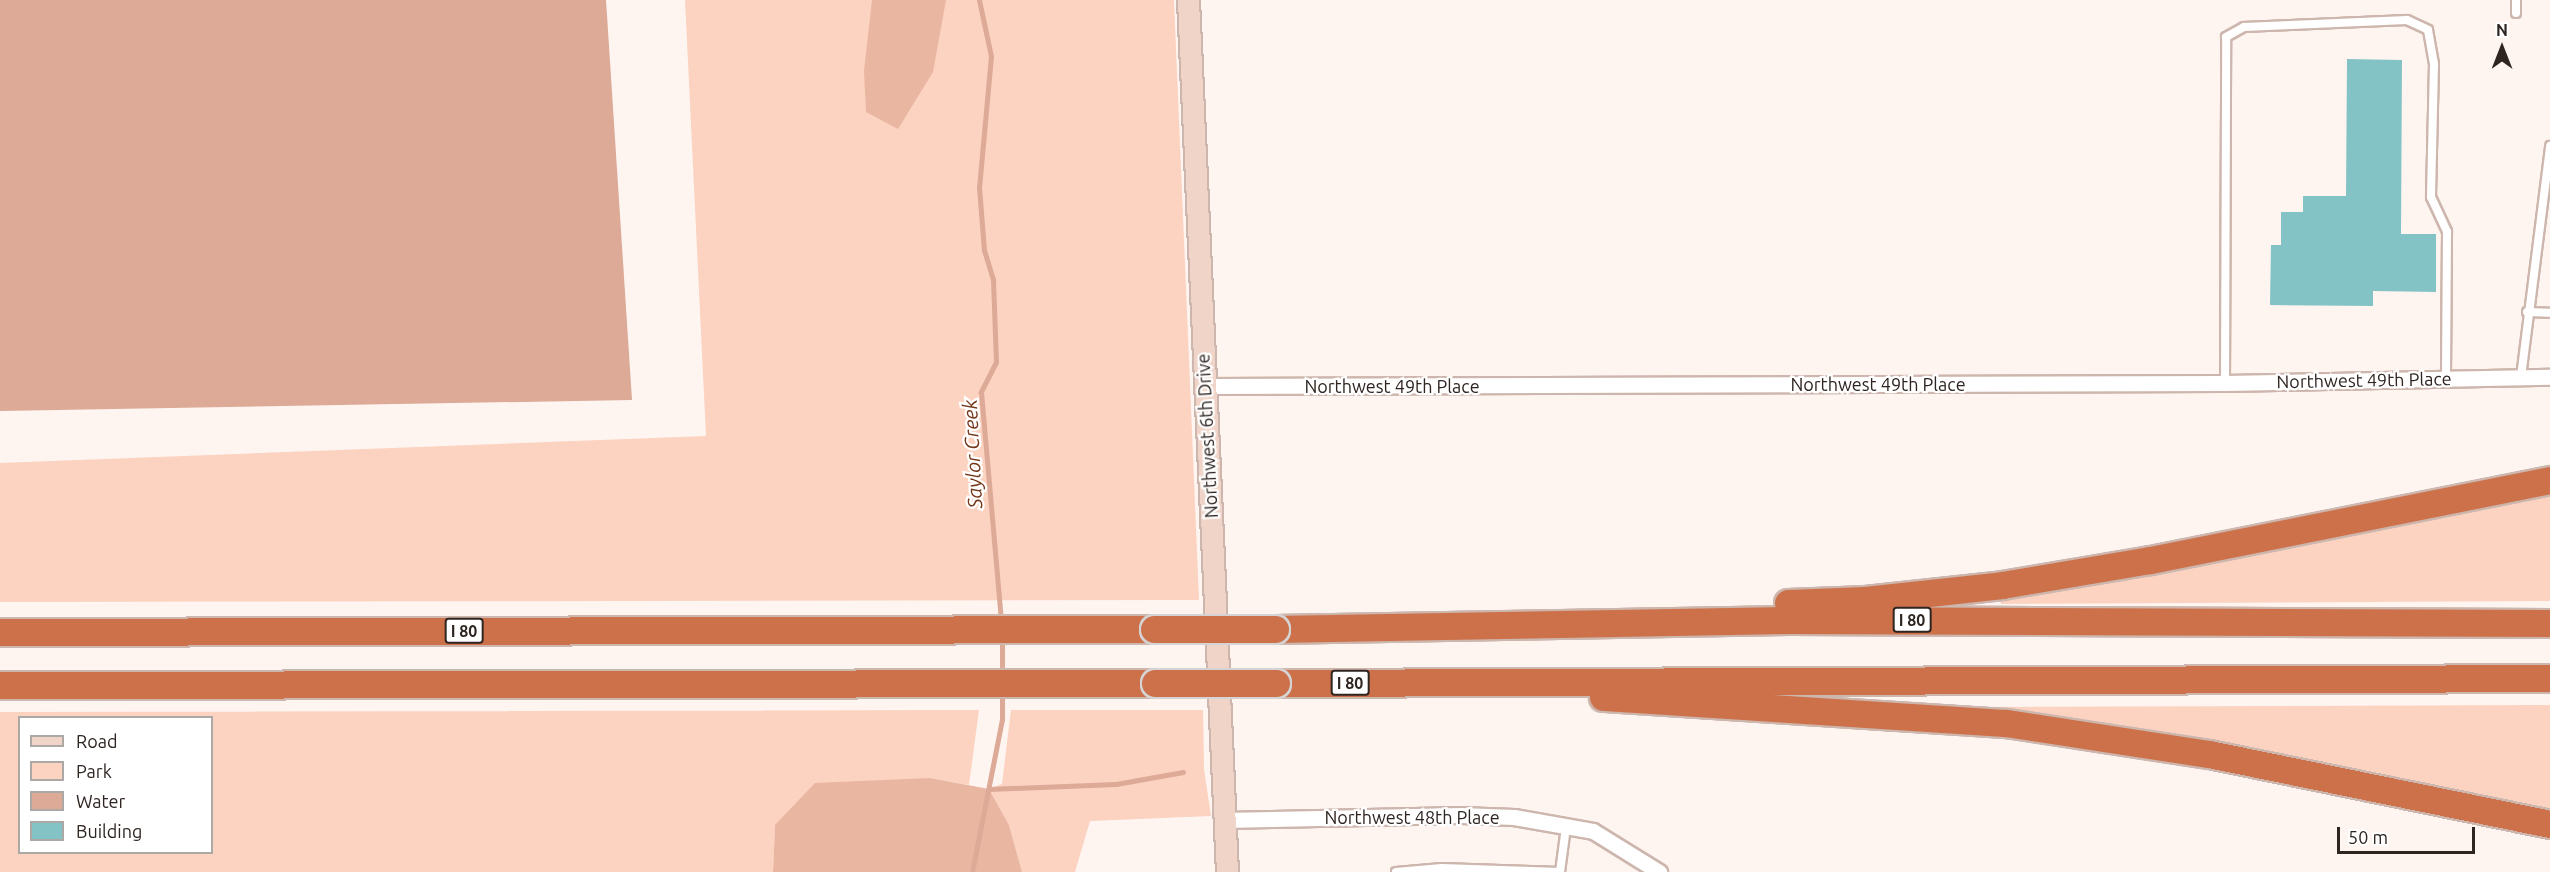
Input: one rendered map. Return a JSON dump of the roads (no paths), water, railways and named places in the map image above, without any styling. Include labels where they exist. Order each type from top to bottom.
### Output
[{"type":"highway","points":[[1441,628],[1688,606],[1865,600],[2002,585],[2150,560],[2550,480]]},
{"type":"highway","name":"I 80","points":[[0,632],[1441,628],[1789,620],[2550,623]]},
{"type":"highway","name":"I 80","points":[[0,685],[1070,684],[2550,678]]},
{"type":"highway","points":[[1425,682],[1668,703],[2006,723],[2209,754],[2550,824]]},
{"type":"main road","name":"Northwest 6th Drive","points":[[1188,0],[1227,872]]},
{"type":"street","name":"Northwest 49th Place","points":[[1206,386],[2225,383],[2550,377]]},
{"type":"street","name":"Northwest 48th Place","points":[[1224,820],[1461,815],[1515,817],[1593,831],[1659,872]]},
{"type":"lane","points":[[2516,0],[2517,14]]},
{"type":"lane","points":[[2225,383],[2226,37],[2244,27],[2408,20],[2428,30],[2434,64],[2431,197],[2447,232],[2446,379]]},
{"type":"lane","points":[[2521,377],[2527,312],[2550,147]]},
{"type":"lane","points":[[2527,312],[2550,313]]},
{"type":"lane","points":[[1396,872],[1442,868],[1560,872],[1566,827]]},
{"type":"water","points":[[0,0],[606,0],[632,400],[0,411]]},
{"type":"waterway","name":"Saylor Creek","points":[[979,0],[991,56],[979,187],[984,250],[993,280],[996,362],[981,392],[1001,620]]},
{"type":"waterway","name":"Saylor Creek","points":[[1002,636],[1002,674]]},
{"type":"waterway","name":"Saylor Creek","points":[[972,872],[1002,719],[1002,690]]},
{"type":"waterway","points":[[989,789],[1116,784],[1183,772]]}]
